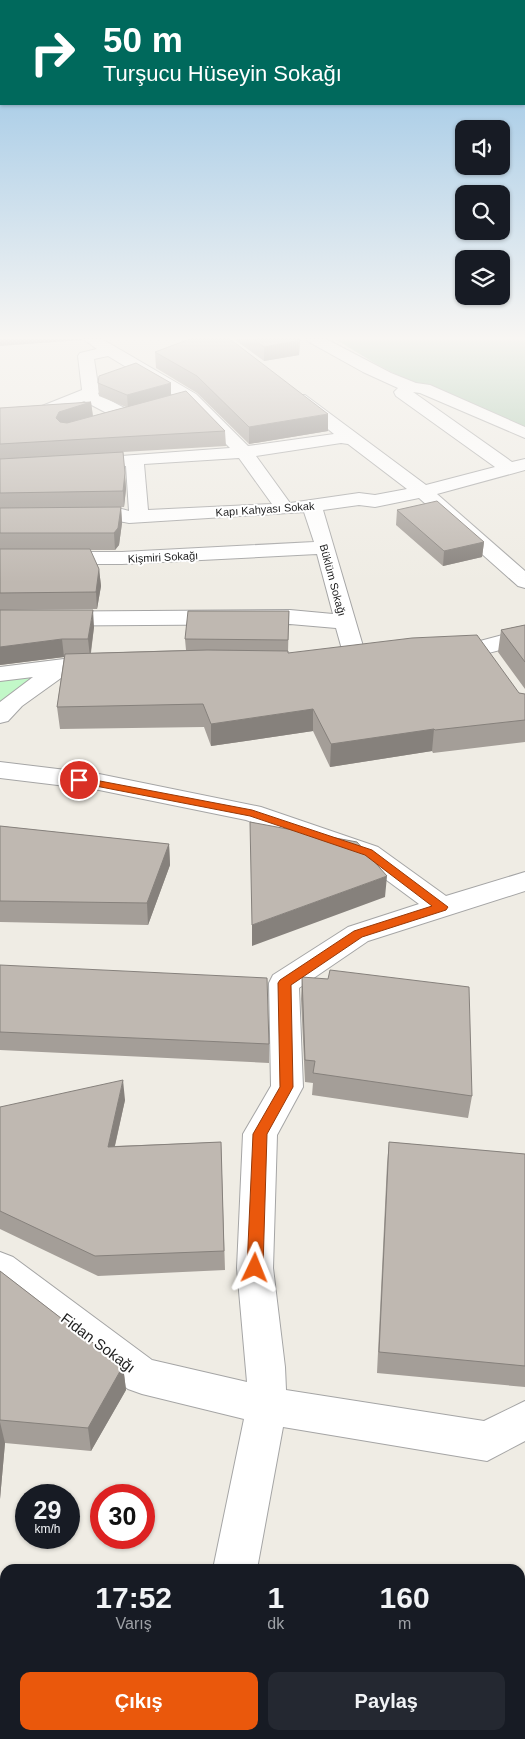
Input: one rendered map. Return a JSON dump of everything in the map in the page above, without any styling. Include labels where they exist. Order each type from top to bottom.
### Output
[{"type":"street","points":[[55,420],[62,422]]},
{"type":"street","points":[[101,423],[111,420]]},
{"type":"street","points":[[212,420],[244,452],[285,509]]},
{"type":"street","points":[[327,420],[422,491],[454,522],[525,582]]},
{"type":"street","points":[[448,420],[517,466]]},
{"type":"street","points":[[496,420],[525,433]]},
{"type":"street","points":[[68,464],[244,452],[341,438],[351,439]]},
{"type":"street","points":[[135,460],[139,516]]},
{"type":"street","name":"Kapı Kahyası Sokak","points":[[65,515],[120,514],[129,517],[312,507],[359,499],[374,501],[451,486],[517,466]]},
{"type":"street","name":"Büklüm Sokağı","points":[[312,507],[354,654]]},
{"type":"street","name":"Kişmiri Sokağı","points":[[0,558],[122,558],[325,548]]},
{"type":"street","points":[[0,619],[290,617],[344,622]]},
{"type":"street","points":[[423,651],[487,656],[525,636]]},
{"type":"street","points":[[0,674],[64,666],[121,664]]},
{"type":"street","points":[[0,716],[14,701],[64,666]]},
{"type":"street","points":[[0,770],[99,782],[252,813],[368,853],[442,907]]},
{"type":"street","points":[[236,1564],[237,1552],[267,1406],[266,1367],[255,1268],[260,1134],[286,1087],[270,982],[358,934],[525,881]]},
{"type":"street","name":"Fidan Sokağı","points":[[0,1268],[142,1376],[267,1406],[487,1440],[525,1420]]},
{"type":"green space","points":[[505,420],[525,420],[525,428]]},
{"type":"green space","points":[[64,666],[0,716],[0,674]]},
{"type":"building","points":[[0,420],[58,420],[67,423],[78,420],[214,420],[225,431],[0,444]]},
{"type":"building","points":[[242,420],[291,420],[249,427]]},
{"type":"building","points":[[123,452],[125,473],[123,491],[0,493],[0,459]]},
{"type":"building","points":[[437,501],[484,542],[444,551],[397,510]]},
{"type":"building","points":[[121,507],[118,528],[114,533],[0,533],[0,508]]},
{"type":"building","points":[[0,549],[90,549],[99,569],[96,592],[0,593]]},
{"type":"building","points":[[0,610],[93,610],[88,639],[62,639],[0,647]]},
{"type":"building","points":[[188,611],[289,611],[288,640],[185,639]]},
{"type":"building","points":[[525,625],[525,662],[501,630]]},
{"type":"building","points":[[477,635],[519,693],[525,694],[525,720],[434,729],[331,744],[313,709],[211,724],[203,704],[57,707],[65,654],[207,650],[288,651],[288,653],[412,638]]},
{"type":"building","points":[[250,822],[357,842],[387,876],[252,925]]},
{"type":"building","points":[[0,826],[169,844],[147,903],[0,901]]},
{"type":"building","points":[[0,965],[267,978],[269,1044],[0,1032]]},
{"type":"building","points":[[330,970],[469,987],[472,1096],[313,1073],[315,1061],[305,1060],[302,977],[328,979]]},
{"type":"building","points":[[123,1080],[108,1147],[221,1142],[224,1251],[95,1256],[0,1211],[0,1107]]},
{"type":"building","points":[[389,1142],[525,1154],[525,1366],[379,1352]]},
{"type":"building","points":[[0,1271],[123,1366],[88,1428],[0,1420]]},
{"type":"route","points":[[79,780],[99,782],[252,813],[368,853],[442,907],[358,934],[284,983],[286,1087],[260,1134],[255,1268]]}]
